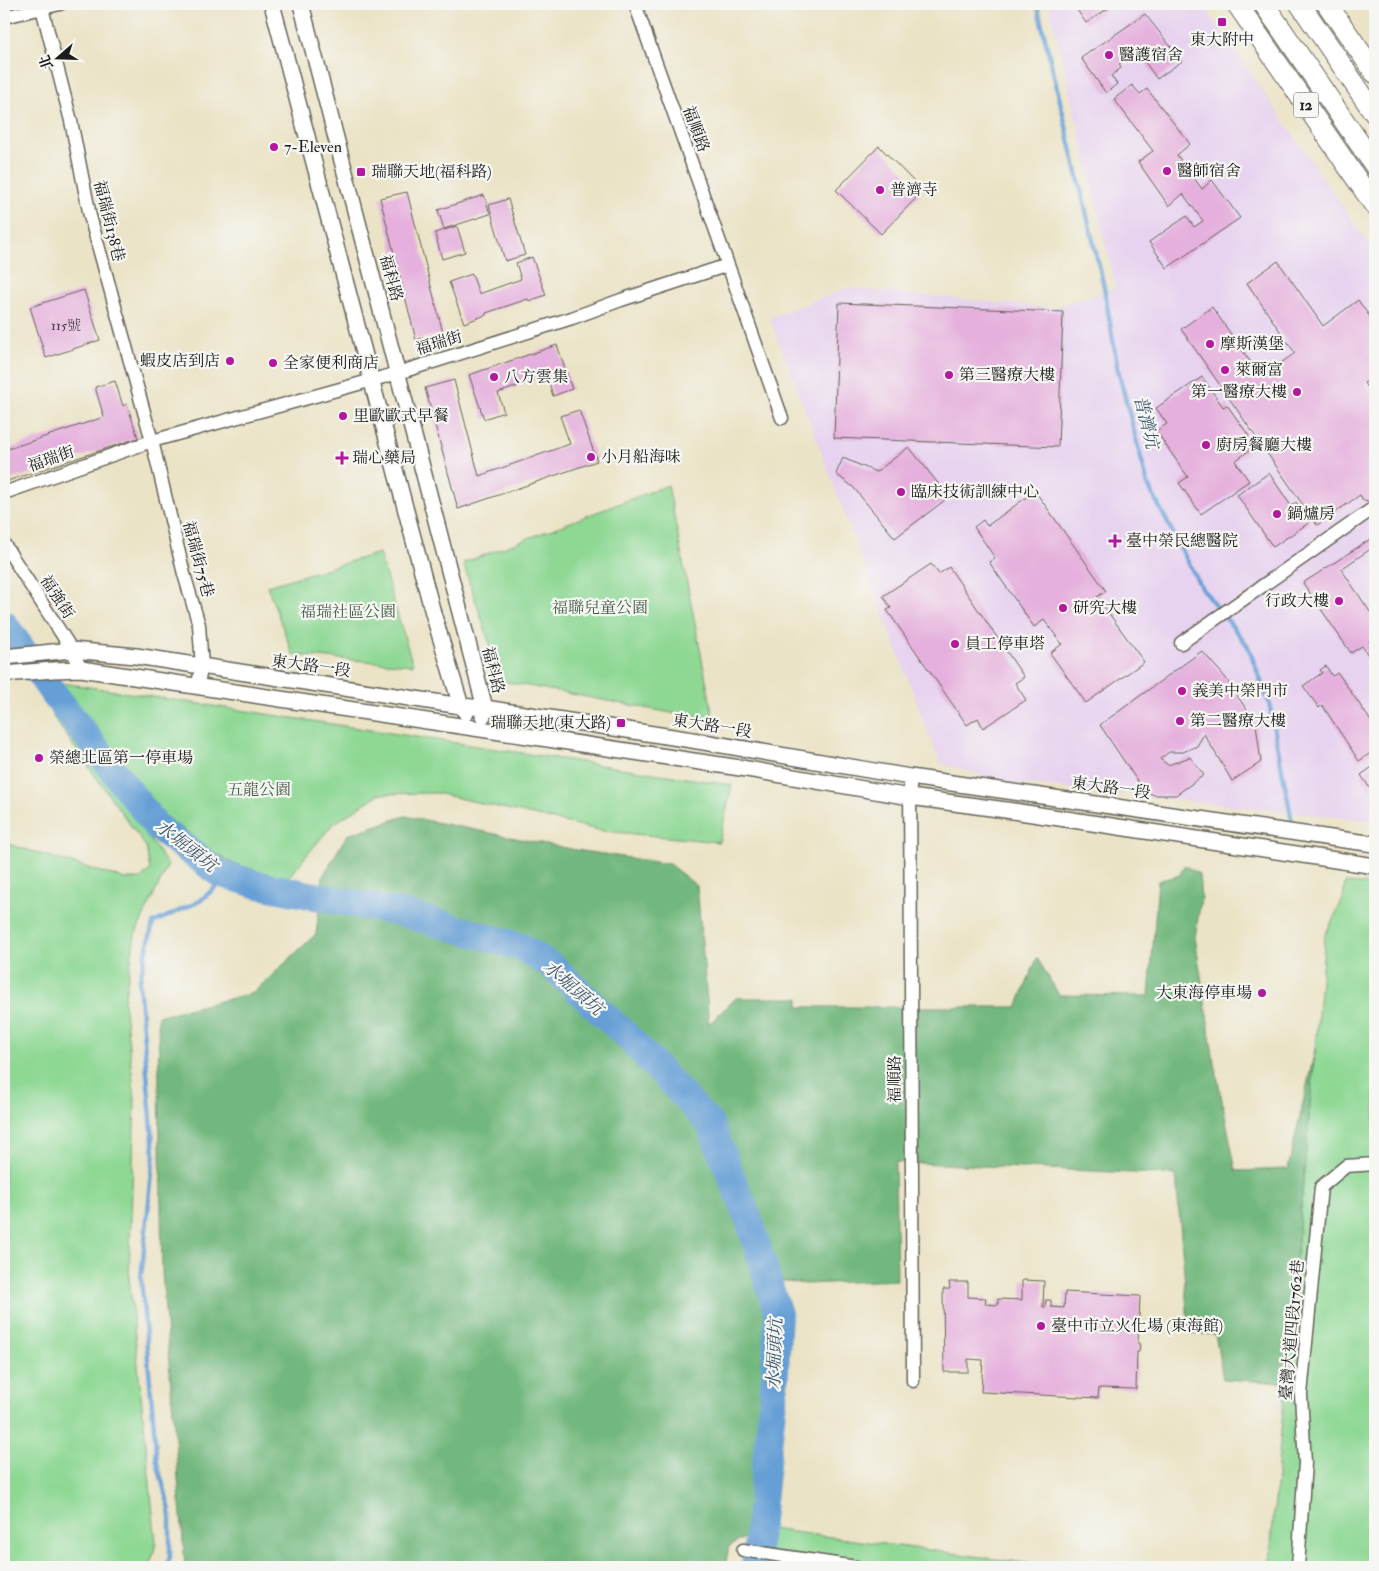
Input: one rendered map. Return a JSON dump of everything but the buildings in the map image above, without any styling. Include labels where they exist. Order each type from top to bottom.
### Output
[{"type":"main road","name":"12","points":[[1237,4],[1375,206]]},
{"type":"main road","name":"12","points":[[1264,4],[1375,166]]},
{"type":"main road","points":[[1300,4],[1375,114]]},
{"type":"main road","points":[[1327,4],[1375,73]]},
{"type":"street","points":[[4,18],[60,4]]},
{"type":"street","points":[[272,4],[433,613],[460,706],[480,729]]},
{"type":"street","name":"福科路","points":[[301,4],[485,708],[480,729]]},
{"type":"street","name":"福順路","points":[[635,4],[728,265]]},
{"type":"street","name":"福瑞街138巷","points":[[42,8],[71,121],[90,216],[152,441]]},
{"type":"street","points":[[728,265],[782,418]]},
{"type":"street","name":"福瑞街","points":[[4,492],[152,441],[398,373],[572,318],[728,265]]},
{"type":"street","name":"福瑞街75巷","points":[[152,441],[184,574],[199,625],[202,667],[197,686]]},
{"type":"street","points":[[1181,643],[1375,507]]},
{"type":"street","name":"福強街","points":[[4,544],[72,650],[81,669]]},
{"type":"street","name":"東大路一段","points":[[6,656],[72,650],[136,656],[692,740],[910,777],[1375,844]]},
{"type":"street","points":[[4,674],[81,669],[747,769],[910,797],[1375,866]]},
{"type":"street","name":"福順路","points":[[910,777],[913,1380]]},
{"type":"street","points":[[1013,811],[1016,792]]},
{"type":"street","name":"臺灣大道四段1762巷","points":[[1298,1567],[1305,1463],[1301,1395],[1321,1187],[1346,1166],[1375,1164]]},
{"type":"street","points":[[742,1550],[856,1567]]},
{"type":"shaded area","name":"臺中榮民總醫院","points":[[1049,4],[1203,4],[1375,253],[1375,821],[1005,782],[940,763],[770,318],[847,288],[1052,308],[1116,288]]},
{"type":"green space","name":"福聯兒童公園","points":[[668,485],[714,721],[502,681],[463,563]]},
{"type":"green space","name":"福瑞社區公園","points":[[379,553],[413,665],[293,655],[267,586]]},
{"type":"green space","name":"五龍公園","points":[[56,682],[732,785],[719,842],[603,831],[436,793],[379,794],[332,825],[287,879],[251,874],[215,853],[180,827],[165,823]]},
{"type":"green space","points":[[55,706],[168,865],[135,935],[124,1002],[135,1099],[129,1277],[156,1543],[150,1567],[4,1567],[4,843],[125,879],[140,879],[150,870],[146,847],[53,717]]},
{"type":"green space","points":[[405,816],[576,850],[669,864],[697,886],[709,1024],[736,998],[799,998],[799,1007],[1017,1007],[1037,958],[1059,995],[1149,996],[1158,881],[1180,875],[1184,865],[1199,874],[1201,899],[1195,937],[1213,1055],[1236,1171],[1288,1169],[1315,1050],[1285,1383],[1223,1379],[1215,1334],[1189,1334],[1176,1175],[895,1162],[897,1280],[806,1284],[777,1281],[783,1325],[783,1426],[763,1528],[729,1546],[725,1567],[185,1567],[162,1272],[158,1016],[253,993],[316,934],[323,876],[347,835]]},
{"type":"green space","points":[[1345,883],[1375,885],[1375,1567],[1269,1567],[1325,935],[1343,899]]},
{"type":"green space","points":[[763,1528],[1056,1567],[756,1567]]},
{"type":"waterway","name":"普濟坑","points":[[1037,4],[1104,287],[1118,370],[1148,485],[1201,587],[1248,646],[1269,703],[1292,821]]},
{"type":"waterway","name":"水堀頭坑","points":[[4,624],[53,693],[157,827],[219,873],[259,885],[402,913],[521,947],[553,967],[630,1039],[710,1124],[749,1220],[778,1314],[774,1389],[755,1567]]},
{"type":"waterway","points":[[166,1567],[170,1557],[170,1510],[157,1463],[141,1278],[154,1153],[139,983],[153,923],[200,901],[228,876]]},
{"type":"place","name":"東大附中","points":[[1222,22]]},
{"type":"place","name":"醫護宿舍","points":[[1109,55]]},
{"type":"place","name":"7-Eleven","points":[[274,147]]},
{"type":"place","name":"醫師宿舍","points":[[1167,171]]},
{"type":"place","name":"瑞聯天地(福科路)","points":[[361,172]]},
{"type":"place","name":"普濟寺","points":[[880,190]]},
{"type":"place","name":"摩斯漢堡","points":[[1210,344]]},
{"type":"place","name":"蝦皮店到店","points":[[230,361]]},
{"type":"place","name":"全家便利商店","points":[[273,363]]},
{"type":"place","name":"萊爾富","points":[[1225,370]]},
{"type":"place","name":"第三醫療大樓","points":[[949,375]]},
{"type":"place","name":"八方雲集","points":[[494,377]]},
{"type":"place","name":"第一醫療大樓","points":[[1297,392]]},
{"type":"place","name":"里歐歐式早餐","points":[[343,416]]},
{"type":"place","name":"廚房餐廳大樓","points":[[1206,445]]},
{"type":"place","name":"小月船海味","points":[[591,457]]},
{"type":"place","name":"瑞心藥局","points":[[342,458]]},
{"type":"place","name":"臨床技術訓練中心","points":[[901,492]]},
{"type":"place","name":"鍋爐房","points":[[1277,514]]},
{"type":"place","name":"臺中榮民總醫院","points":[[1115,541]]},
{"type":"place","name":"行政大樓","points":[[1339,601]]},
{"type":"place","name":"研究大樓","points":[[1063,608]]},
{"type":"place","name":"員工停車塔","points":[[955,644]]},
{"type":"place","name":"義美中榮門市","points":[[1182,691]]},
{"type":"place","name":"第二醫療大樓","points":[[1180,721]]},
{"type":"place","name":"瑞聯天地(東大路)","points":[[621,723]]},
{"type":"place","name":"榮總北區第一停車場","points":[[39,758]]},
{"type":"place","name":"大東海停車場","points":[[1262,993]]},
{"type":"place","name":"臺中市立火化場 (東海館)","points":[[1041,1326]]}]
